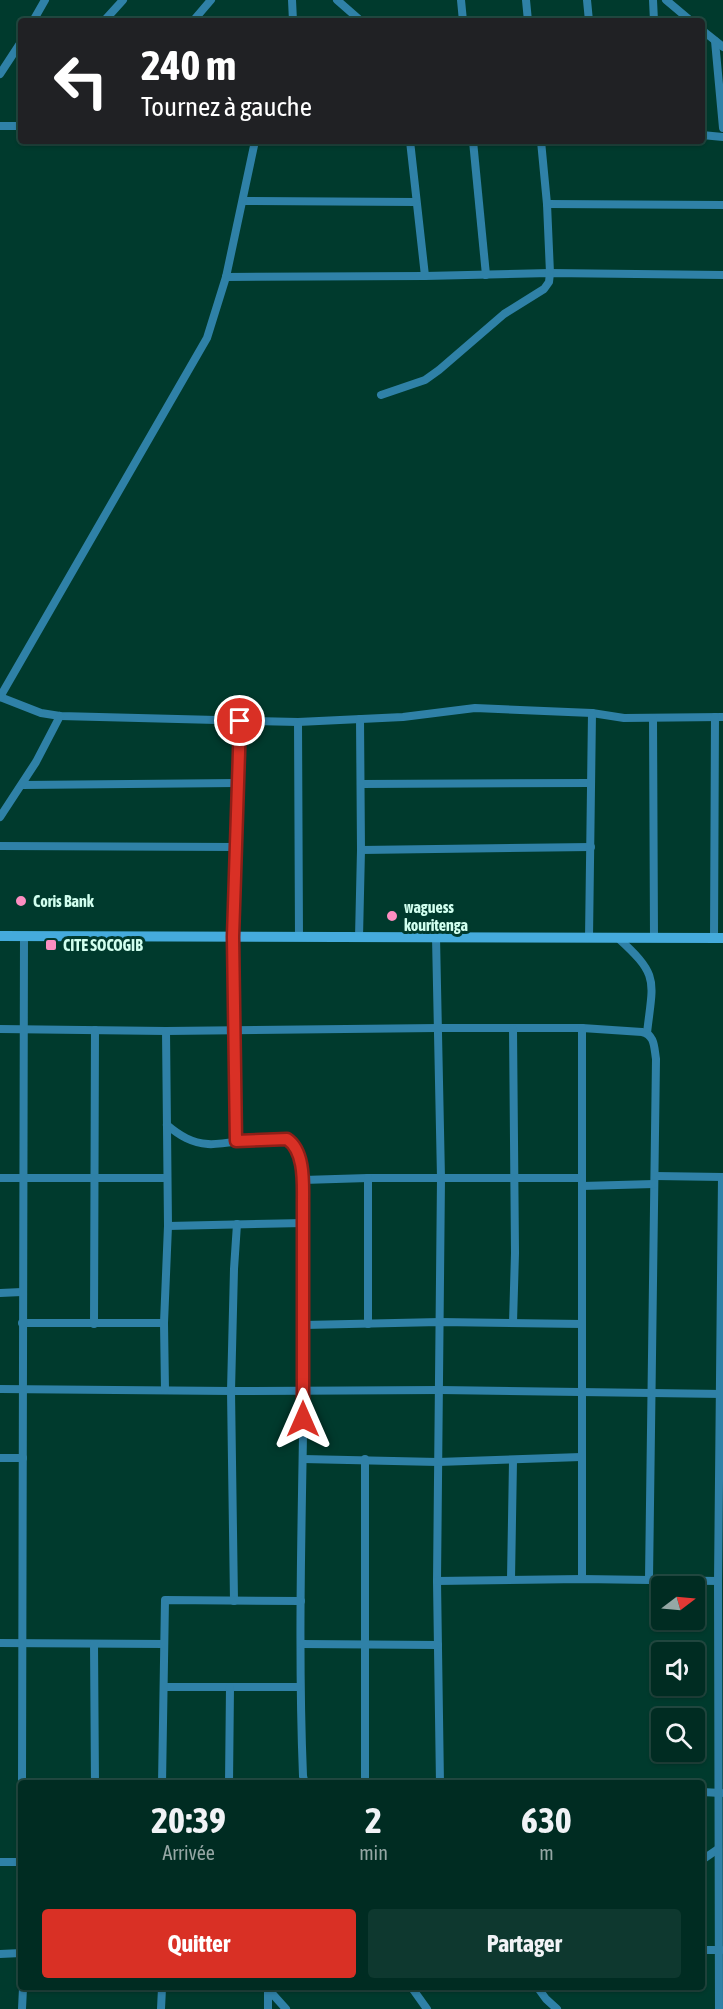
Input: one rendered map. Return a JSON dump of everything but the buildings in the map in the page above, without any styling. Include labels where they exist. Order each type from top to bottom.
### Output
[{"type":"street","points":[[35,18],[45,0]]},
{"type":"street","points":[[107,18],[123,0]]},
{"type":"street","points":[[196,18],[211,0]]},
{"type":"street","points":[[292,0],[293,18]]},
{"type":"street","points":[[336,0],[357,18]]},
{"type":"street","points":[[461,0],[463,18]]},
{"type":"street","points":[[526,0],[528,18]]},
{"type":"street","points":[[587,0],[589,18]]},
{"type":"street","points":[[653,0],[654,18]]},
{"type":"street","points":[[666,0],[687,18]]},
{"type":"street","points":[[705,32],[723,47]]},
{"type":"street","points":[[715,40],[723,128]]},
{"type":"street","points":[[0,74],[18,50]]},
{"type":"street","points":[[0,126],[18,126]]},
{"type":"street","points":[[705,135],[723,137]]},
{"type":"street","points":[[0,936],[718,938],[719,717],[624,718],[592,713],[475,708],[403,717],[298,722],[60,716],[41,713],[0,697],[207,338],[226,277],[254,144]]},
{"type":"street","points":[[410,144],[424,276]]},
{"type":"street","points":[[473,144],[486,275]]},
{"type":"street","points":[[381,395],[425,380],[504,314],[544,289],[549,282],[547,204],[541,144]]},
{"type":"street","points":[[243,201],[416,202]]},
{"type":"street","points":[[547,204],[723,205]]},
{"type":"street","points":[[226,277],[550,273],[723,275]]},
{"type":"street","points":[[589,938],[592,713]]},
{"type":"street","points":[[0,817],[22,785],[60,716]]},
{"type":"street","points":[[359,937],[362,850],[360,718]]},
{"type":"street","points":[[653,718],[654,938]]},
{"type":"street","points":[[236,1141],[233,937],[240,721]]},
{"type":"street","points":[[298,722],[299,937]]},
{"type":"street","points":[[22,785],[237,783]]},
{"type":"street","points":[[361,784],[591,783]]},
{"type":"street","points":[[0,846],[236,847]]},
{"type":"street","points":[[362,850],[591,847]]},
{"type":"street","points":[[22,1780],[24,936]]},
{"type":"street","points":[[436,937],[441,1178],[437,1581],[440,1780]]},
{"type":"street","points":[[618,938],[639,956],[651,975],[653,984],[647,1033]]},
{"type":"street","points":[[0,1029],[234,1031],[582,1028],[647,1033],[653,1040],[656,1059],[649,1579]]},
{"type":"street","points":[[582,1028],[582,1579]]},
{"type":"street","points":[[513,1029],[513,1323]]},
{"type":"street","points":[[94,1324],[95,1030]]},
{"type":"street","points":[[165,1390],[168,1226],[166,1031]]},
{"type":"street","points":[[167,1125],[185,1138],[196,1142],[216,1144],[287,1139],[296,1149],[303,1180],[303,1459],[299,1687],[304,1780]]},
{"type":"street","points":[[303,1180],[441,1178],[582,1182],[722,1177],[721,1497],[718,1581],[721,1644],[718,1849],[721,1950],[719,2009]]},
{"type":"street","points":[[0,1178],[167,1178]]},
{"type":"street","points":[[368,1178],[368,1324]]},
{"type":"street","points":[[168,1226],[304,1223]]},
{"type":"street","points":[[234,1601],[231,1391],[237,1224]]},
{"type":"street","points":[[0,1293],[22,1292]]},
{"type":"street","points":[[22,1323],[165,1323]]},
{"type":"street","points":[[304,1324],[582,1324]]},
{"type":"street","points":[[0,1389],[440,1390],[721,1394]]},
{"type":"street","points":[[303,1459],[438,1462],[581,1457]]},
{"type":"street","points":[[0,1458],[22,1458]]},
{"type":"street","points":[[365,1460],[365,1780]]},
{"type":"street","points":[[511,1579],[513,1461]]},
{"type":"street","points":[[437,1581],[511,1579],[718,1581]]},
{"type":"street","points":[[162,1780],[165,1600],[301,1601]]},
{"type":"street","points":[[0,1643],[164,1644]]},
{"type":"street","points":[[94,1644],[95,1780]]},
{"type":"street","points":[[301,1644],[438,1645]]},
{"type":"street","points":[[164,1687],[299,1687]]},
{"type":"street","points":[[229,1780],[230,1687]]},
{"type":"street","points":[[705,1792],[720,1793]]},
{"type":"street","points":[[705,1858],[718,1849]]},
{"type":"street","points":[[0,1862],[18,1862]]},
{"type":"street","points":[[705,1950],[721,1950]]},
{"type":"street","points":[[0,1954],[18,1953]]},
{"type":"street","points":[[22,2009],[23,1990]]},
{"type":"street","points":[[161,2009],[162,1990]]},
{"type":"street","points":[[268,1990],[268,2009]]},
{"type":"street","points":[[270,1990],[286,2009]]},
{"type":"street","points":[[413,1990],[427,2009]]},
{"type":"street","points":[[539,1990],[557,2009]]},
{"type":"place","name":"Coris Bank","points":[[21,901]]},
{"type":"place","name":"waguess kouritenga","points":[[392,916]]},
{"type":"place","name":"CITE SOCOGIB","points":[[51,945]]},
{"type":"route","points":[[240,721],[233,937],[236,1141],[287,1139],[296,1149],[301,1167],[303,1180],[303,1419]]}]
